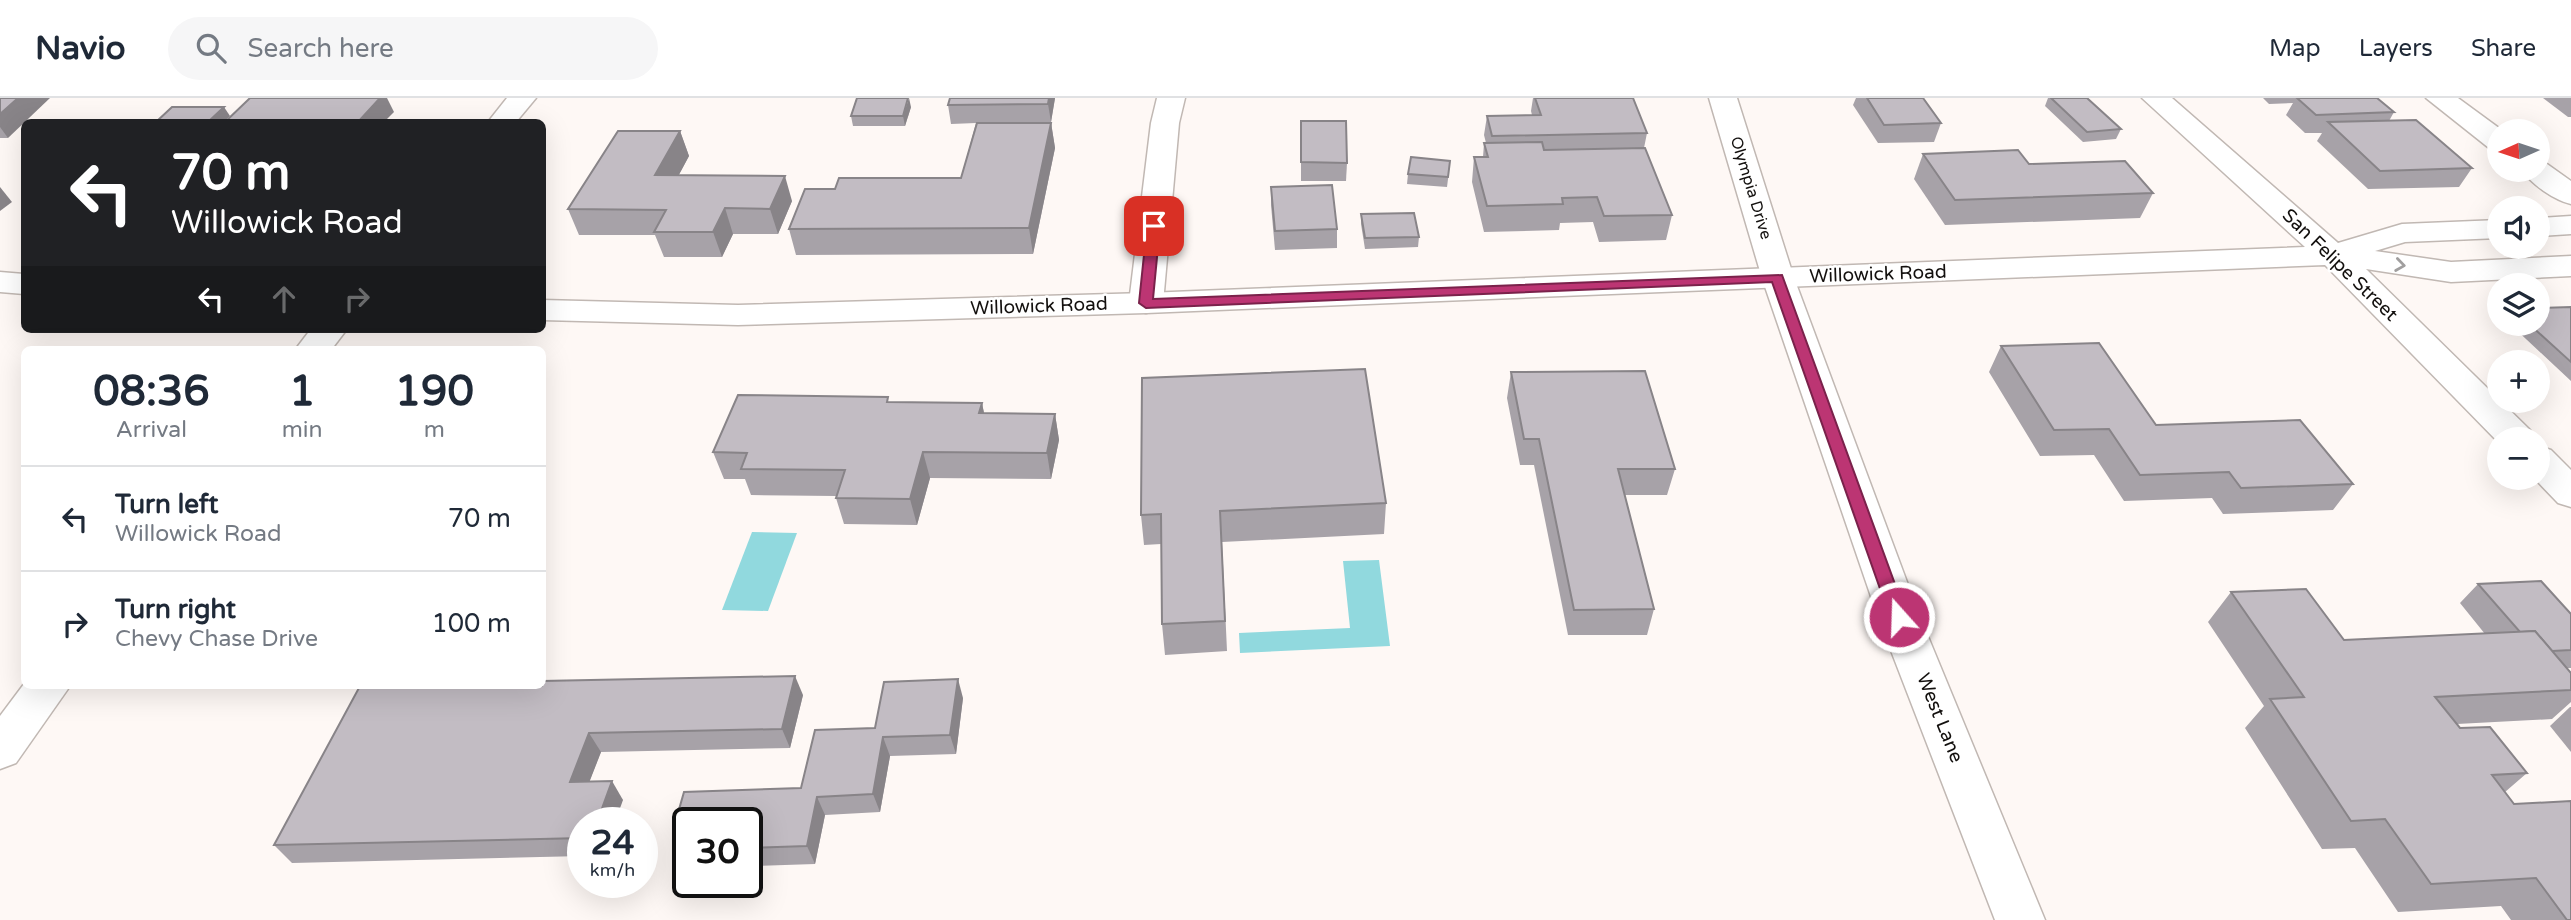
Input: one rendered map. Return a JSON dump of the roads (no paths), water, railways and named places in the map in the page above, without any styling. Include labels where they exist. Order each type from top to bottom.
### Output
[{"type":"street","points":[[504,119],[522,98]]},
{"type":"street","points":[[1146,303],[1165,123],[1171,98]]},
{"type":"street","name":"Olympia Drive","points":[[1723,98],[1778,278]]},
{"type":"street","name":"San Felipe Street","points":[[2156,98],[2333,255],[2505,427]]},
{"type":"street","points":[[2440,98],[2487,133]]},
{"type":"street","points":[[2550,180],[2571,195]]},
{"type":"street","points":[[2550,226],[2571,225]]},
{"type":"street","name":"Willowick Road","points":[[2333,255],[2402,233],[2487,229]]},
{"type":"street","name":"Willowick Road","points":[[546,310],[738,315],[1146,303],[2333,255],[2451,272],[2571,266]]},
{"type":"street","name":"West Lane","points":[[1778,278],[1899,617],[2020,920]]},
{"type":"street","points":[[0,282],[21,284]]},
{"type":"street","points":[[2550,471],[2571,493]]},
{"type":"street","points":[[0,750],[46,689]]},
{"type":"water","points":[[752,532],[797,533],[768,611],[722,610]]},
{"type":"water","points":[[1379,560],[1390,646],[1240,653],[1239,633],[1350,628],[1343,561]]}]
